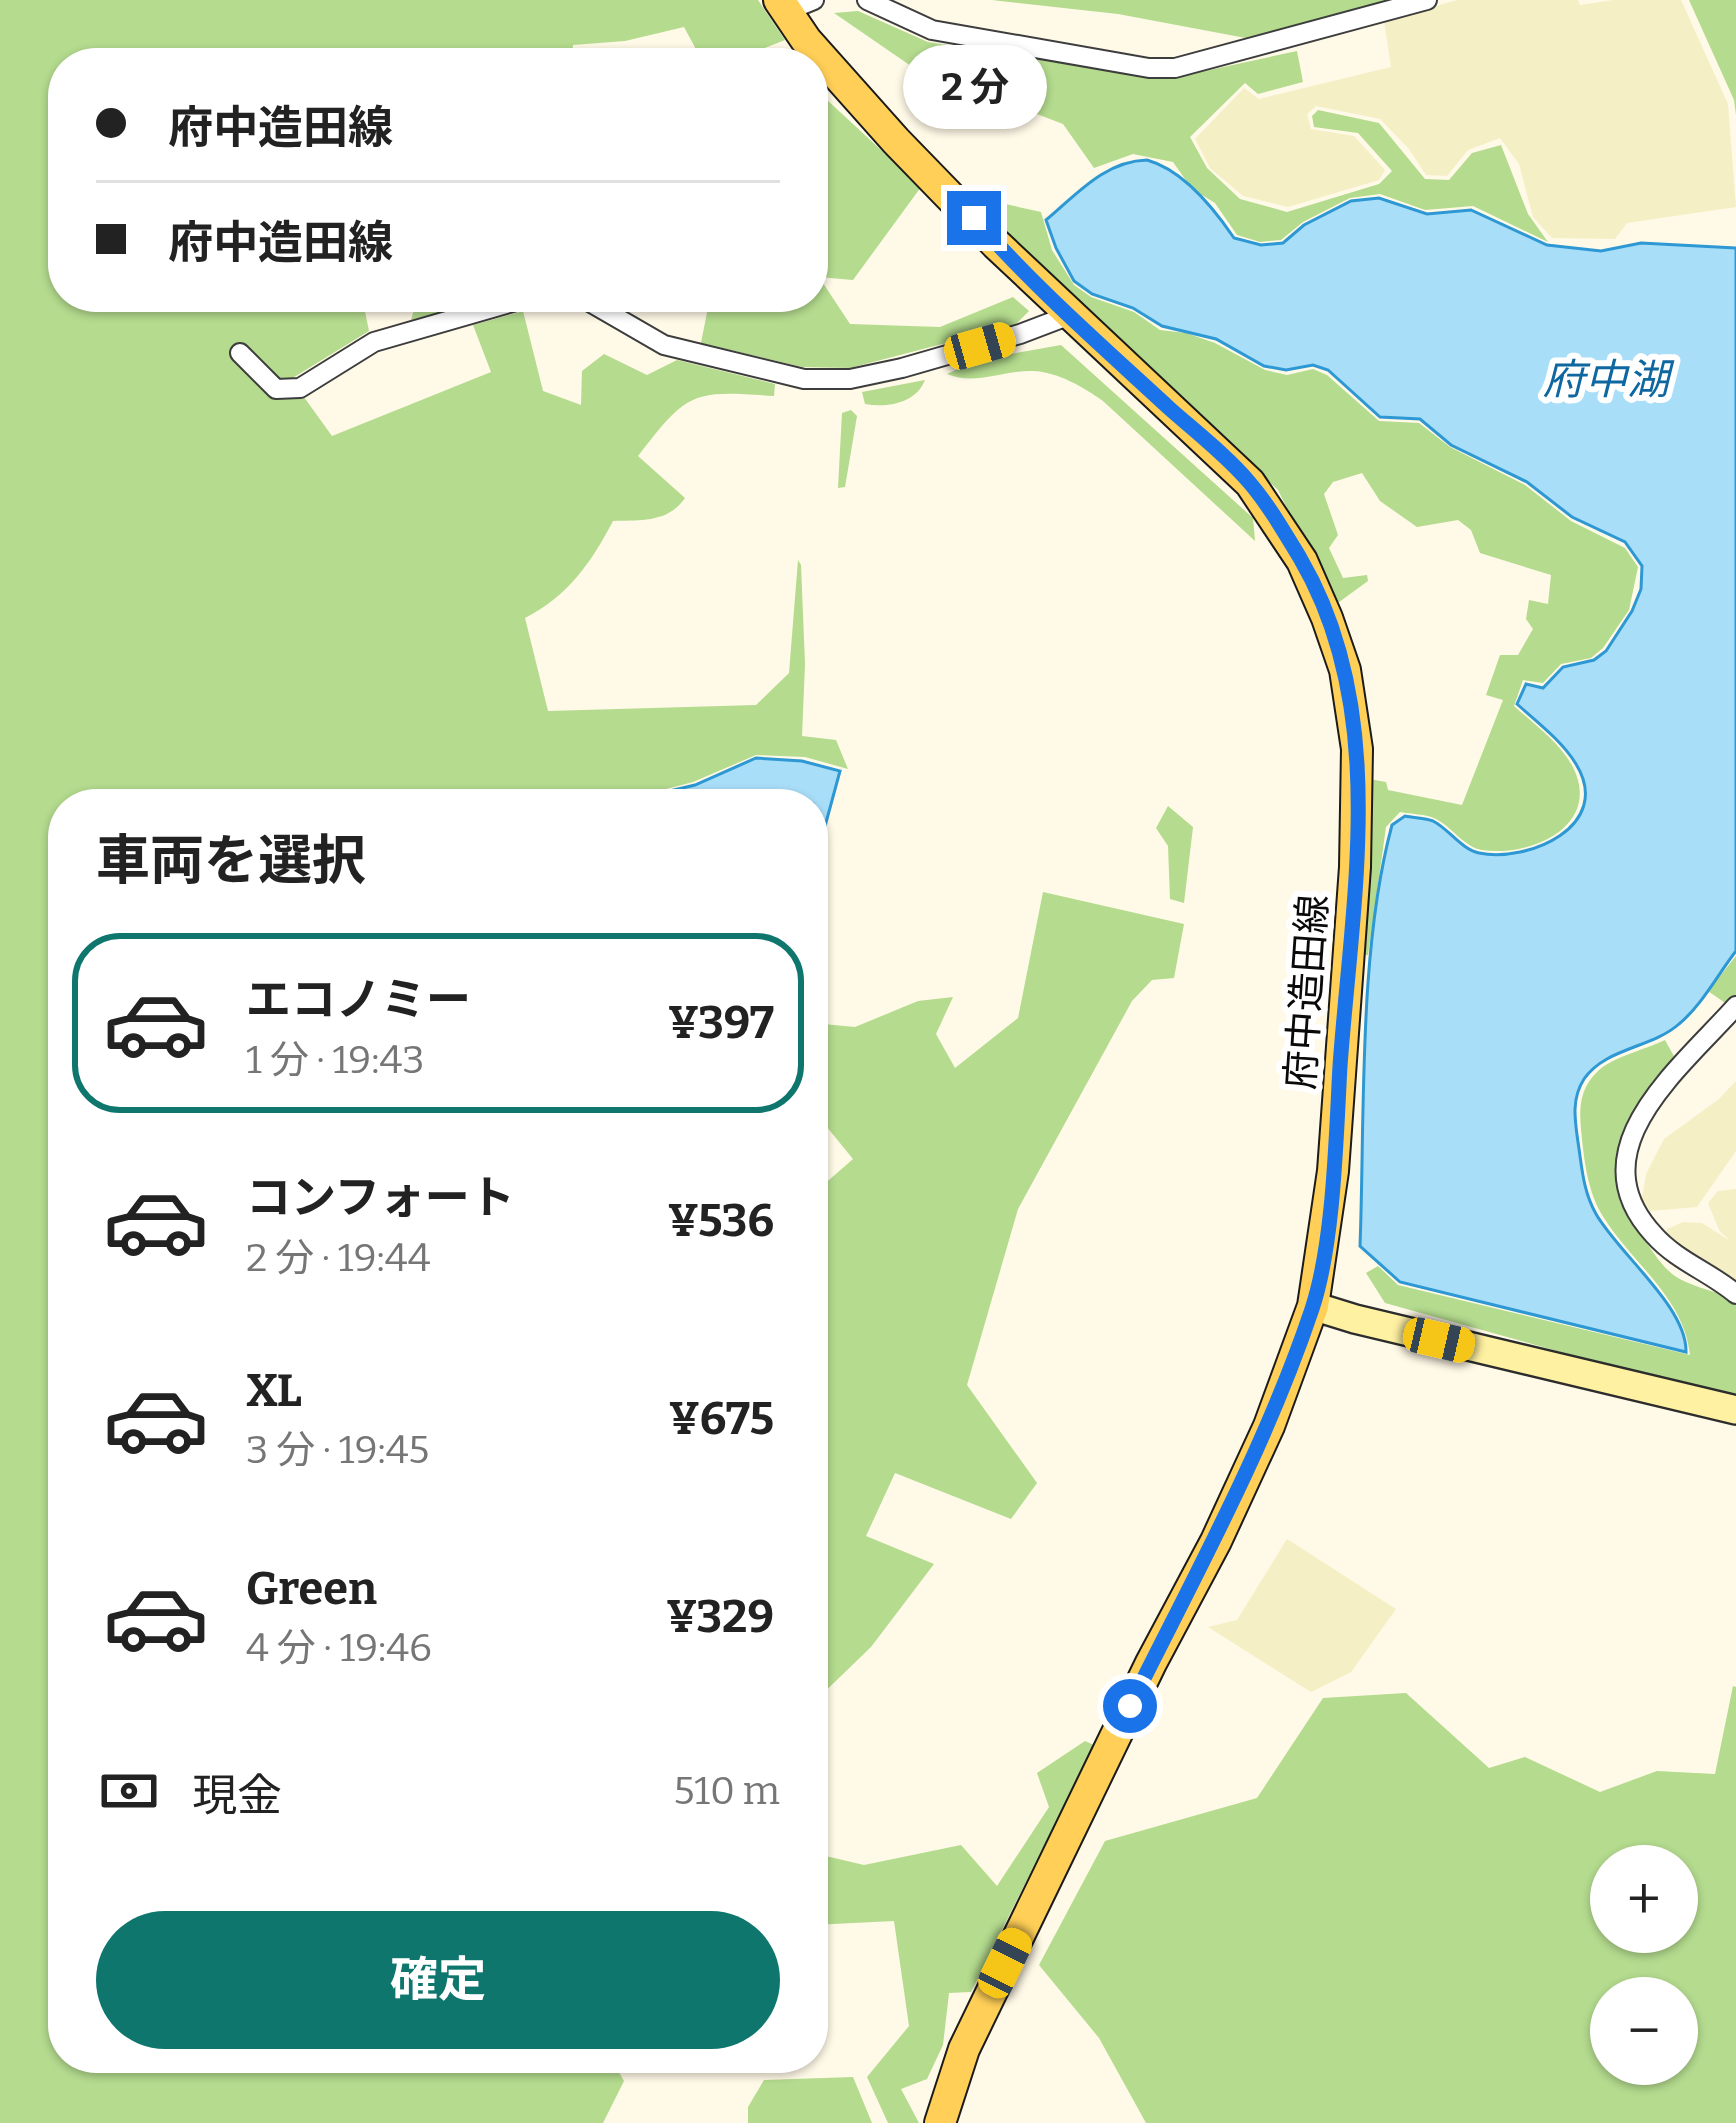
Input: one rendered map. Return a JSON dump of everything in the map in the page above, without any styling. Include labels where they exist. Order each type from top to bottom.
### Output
[{"type":"main road","name":"府中造田線","points":[[793,4],[813,48]]},
{"type":"main road","name":"府中造田線","points":[[828,65],[896,141],[1070,315],[1250,483],[1302,561],[1345,670],[1357,748],[1355,867],[1333,1171],[1313,1306],[1269,1426],[964,2049],[940,2123]]},
{"type":"street","points":[[867,0],[932,30],[1162,68],[1427,0]]},
{"type":"street","points":[[240,353],[276,389],[300,388],[374,342],[478,312]]},
{"type":"street","points":[[606,312],[664,345],[804,379],[850,380],[1020,334],[1070,315]]},
{"type":"street","points":[[1736,1006],[1666,1084],[1636,1126],[1624,1154],[1622,1175],[1626,1192],[1656,1238],[1736,1294]]},
{"type":"street","points":[[1313,1306],[1736,1410]]},
{"type":"shaded area","points":[[1457,0],[1578,0],[1580,5],[1681,0],[1728,104],[1736,207],[1627,223],[1615,239],[1552,238],[1533,217],[1519,164],[1500,138],[1468,150],[1447,176],[1426,175],[1380,119],[1316,106],[1307,114],[1311,129],[1354,136],[1385,170],[1379,180],[1288,207],[1243,196],[1210,168],[1195,139],[1244,88],[1259,99],[1391,67],[1384,21]]},
{"type":"shaded area","points":[[1736,1081],[1736,1151],[1697,1207],[1650,1211],[1642,1199],[1646,1174],[1664,1139]]},
{"type":"shaded area","points":[[1736,1189],[1736,1287],[1663,1240],[1667,1229],[1683,1222],[1702,1223],[1730,1241],[1719,1230],[1708,1203],[1718,1191]]},
{"type":"shaded area","points":[[1287,1539],[1396,1609],[1351,1672],[1311,1692],[1208,1627],[1237,1620]]},
{"type":"green space","points":[[0,0],[758,0],[785,40],[764,48],[695,48],[684,27],[573,48],[48,48],[48,312],[365,312],[369,331],[291,379],[332,436],[491,372],[473,325],[519,312],[523,312],[543,391],[581,405],[582,371],[604,354],[647,375],[677,360],[775,384],[774,396],[708,395],[694,399],[669,418],[638,456],[685,498],[662,516],[613,521],[577,577],[525,618],[548,711],[756,705],[789,673],[798,560],[805,664],[802,736],[836,740],[848,769],[805,757],[756,755],[666,789],[48,789],[48,2073],[619,2073],[624,2081],[603,2123],[0,2123]]},
{"type":"green space","points":[[992,0],[1391,0],[1251,39],[1118,14]]},
{"type":"green space","points":[[1689,0],[1736,0],[1736,115],[1734,100]]},
{"type":"green space","points":[[858,11],[928,42],[1168,79],[1297,51],[1303,82],[1258,94],[1245,83],[1190,137],[1207,168],[1240,199],[1287,212],[1379,184],[1392,171],[1358,133],[1314,127],[1312,116],[1318,110],[1379,123],[1425,179],[1449,180],[1472,153],[1501,145],[1528,214],[1548,242],[1473,206],[1425,210],[1380,194],[1350,198],[1303,222],[1281,240],[1260,242],[1237,235],[1215,203],[1192,189],[1173,162],[1133,154],[1094,168],[1063,124],[911,66],[834,13]]},
{"type":"green space","points":[[828,101],[921,187],[853,280],[828,278]]},
{"type":"green space","points":[[976,202],[1041,212],[1052,250],[1074,285],[1091,297],[1134,312],[1160,330],[1215,343],[1265,370],[1287,375],[1313,369],[1327,375],[1379,421],[1419,423],[1450,447],[1525,485],[1571,521],[1625,548],[1638,567],[1629,610],[1603,648],[1591,658],[1561,664],[1543,683],[1523,680],[1514,706],[1558,746],[1576,774],[1580,794],[1567,825],[1537,844],[1482,850],[1436,819],[1400,812],[1386,827],[1368,955],[1363,955],[1369,779],[1386,782],[1388,790],[1462,805],[1503,700],[1486,695],[1500,655],[1518,655],[1533,629],[1526,619],[1529,600],[1548,604],[1551,575],[1480,553],[1471,530],[1458,520],[1417,527],[1380,501],[1362,473],[1333,482],[1324,494],[1338,535],[1329,548],[1343,578],[1367,575],[1368,581],[1335,605],[1278,490]]},
{"type":"green space","points":[[828,291],[850,324],[940,327],[1013,297],[1029,311],[1015,325],[850,368],[802,367],[701,343],[707,312],[828,312]]},
{"type":"green space","points":[[413,312],[442,312],[411,320]]},
{"type":"green space","points":[[1061,345],[1253,518],[1255,541],[1103,401],[1079,386],[1033,371],[979,378],[947,374],[977,360]]},
{"type":"green space","points":[[925,380],[915,394],[900,402],[865,404],[862,392]]},
{"type":"green space","points":[[851,410],[857,416],[845,487],[838,488],[842,413]]},
{"type":"green space","points":[[1168,806],[1193,827],[1184,903],[1170,899],[1168,846],[1156,828]]},
{"type":"green space","points":[[1043,892],[1184,924],[1174,978],[1152,980],[1132,1001],[1018,1209],[967,1385],[1037,1483],[1011,1519],[895,1473],[866,1536],[934,1564],[871,1647],[828,1689],[828,1181],[853,1159],[828,1128],[828,1024],[855,1027],[918,1001],[953,997],[936,1034],[955,1068],[1018,1018]]},
{"type":"green space","points":[[1736,956],[1736,995],[1728,1005],[1708,991]]},
{"type":"green space","points":[[1665,1040],[1676,1060],[1630,1122],[1617,1164],[1618,1186],[1626,1210],[1667,1269],[1684,1281],[1732,1298],[1736,1306],[1736,1401],[1385,1303],[1366,1273],[1378,1266],[1398,1285],[1690,1355],[1668,1299],[1598,1208],[1587,1175],[1581,1129],[1582,1098],[1598,1071]]},
{"type":"green space","points":[[1736,1687],[1736,2123],[1146,2123],[1099,2038],[1039,1965],[1105,1841],[1257,1798],[1323,1698],[1406,1693],[1489,1768],[1525,1757],[1600,1792],[1657,1771],[1715,1774]]},
{"type":"green space","points":[[1085,1741],[1094,1745],[971,1992],[949,1993],[943,2045],[927,2079],[901,2089],[919,2123],[888,2123],[867,2077],[909,2026],[894,1921],[828,1924],[828,1857],[864,1865],[961,1845],[997,1886],[1049,1807],[1037,1773]]},
{"type":"green space","points":[[853,2077],[872,2123],[748,2123],[748,2107],[764,2080]]},
{"type":"water","name":"府中湖","points":[[1147,160],[1185,181],[1234,238],[1261,245],[1283,243],[1304,225],[1351,201],[1379,198],[1427,214],[1471,210],[1547,245],[1601,251],[1641,243],[1736,248],[1736,951],[1679,1024],[1593,1069],[1580,1087],[1575,1110],[1582,1170],[1592,1205],[1676,1317],[1686,1352],[1400,1282],[1360,1246],[1368,979],[1392,825],[1405,816],[1430,820],[1473,851],[1499,855],[1541,846],[1575,822],[1584,805],[1585,786],[1576,764],[1517,704],[1526,684],[1543,688],[1563,667],[1594,660],[1606,651],[1632,611],[1641,589],[1642,566],[1625,542],[1572,517],[1527,482],[1451,445],[1420,419],[1380,417],[1328,370],[1313,365],[1286,370],[1264,366],[1216,339],[1162,326],[1074,281],[1046,220],[1105,173]]},
{"type":"water","points":[[756,758],[802,761],[840,771],[828,815],[828,789],[678,789]]},
{"type":"route","points":[[974,218],[1250,483],[1302,561],[1327,618],[1345,670],[1357,748],[1355,867],[1333,1171],[1313,1306],[1269,1426],[1216,1541],[1130,1706]]}]
